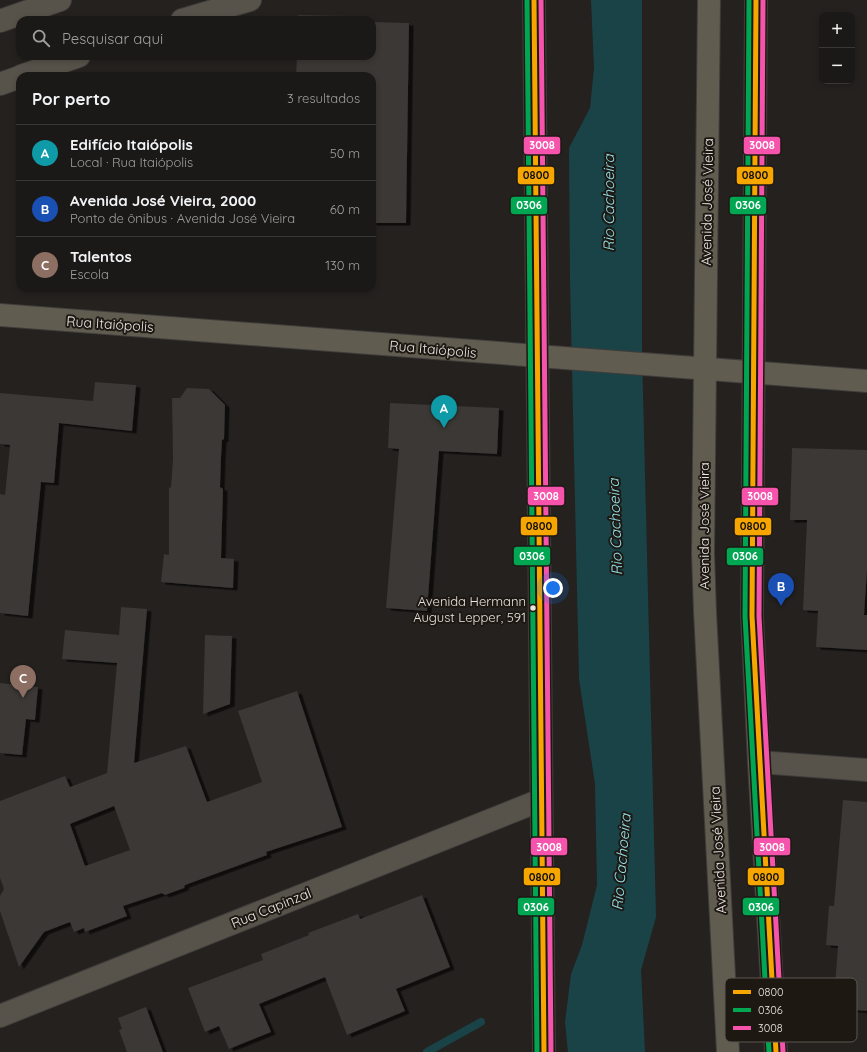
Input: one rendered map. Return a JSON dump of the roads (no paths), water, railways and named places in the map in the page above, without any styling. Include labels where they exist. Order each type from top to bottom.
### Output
[{"type":"main road","points":[[534,0],[544,1052]]},
{"type":"main road","name":"Avenida José Vieira","points":[[709,0],[703,553],[725,995]]},
{"type":"main road","points":[[756,0],[752,616],[758,762],[771,978]]},
{"type":"main road","name":"Rua Itaiópolis","points":[[0,315],[867,381]]},
{"type":"main road","name":"Avenida José Vieira","points":[[727,1042],[728,1052]]},
{"type":"main road","points":[[775,1042],[776,1052]]},
{"type":"street","points":[[0,21],[60,0]]},
{"type":"street","points":[[196,16],[250,0]]},
{"type":"street","points":[[33,72],[67,60]]},
{"type":"street","points":[[0,84],[16,78]]},
{"type":"street","points":[[758,762],[867,770]]},
{"type":"street","name":"Rua Capinzal","points":[[0,1016],[541,800]]},
{"type":"water","name":"Rio Cachoeira","points":[[591,0],[642,0],[642,353],[656,917],[641,970],[645,1052],[568,1052],[565,1022],[571,974],[582,945],[597,885],[595,784],[579,679],[570,280],[569,148],[590,108],[594,68]]},
{"type":"waterway","points":[[427,1052],[481,1022]]},
{"type":"place","name":"Edifício Itaiópolis","points":[[444,428]]},
{"type":"place","name":"Avenida José Vieira, 2000","points":[[781,606]]},
{"type":"place","name":"Avenida Hermann August Lepper, 591","points":[[533,608]]},
{"type":"place","name":"Talentos","points":[[23,698]]}]
